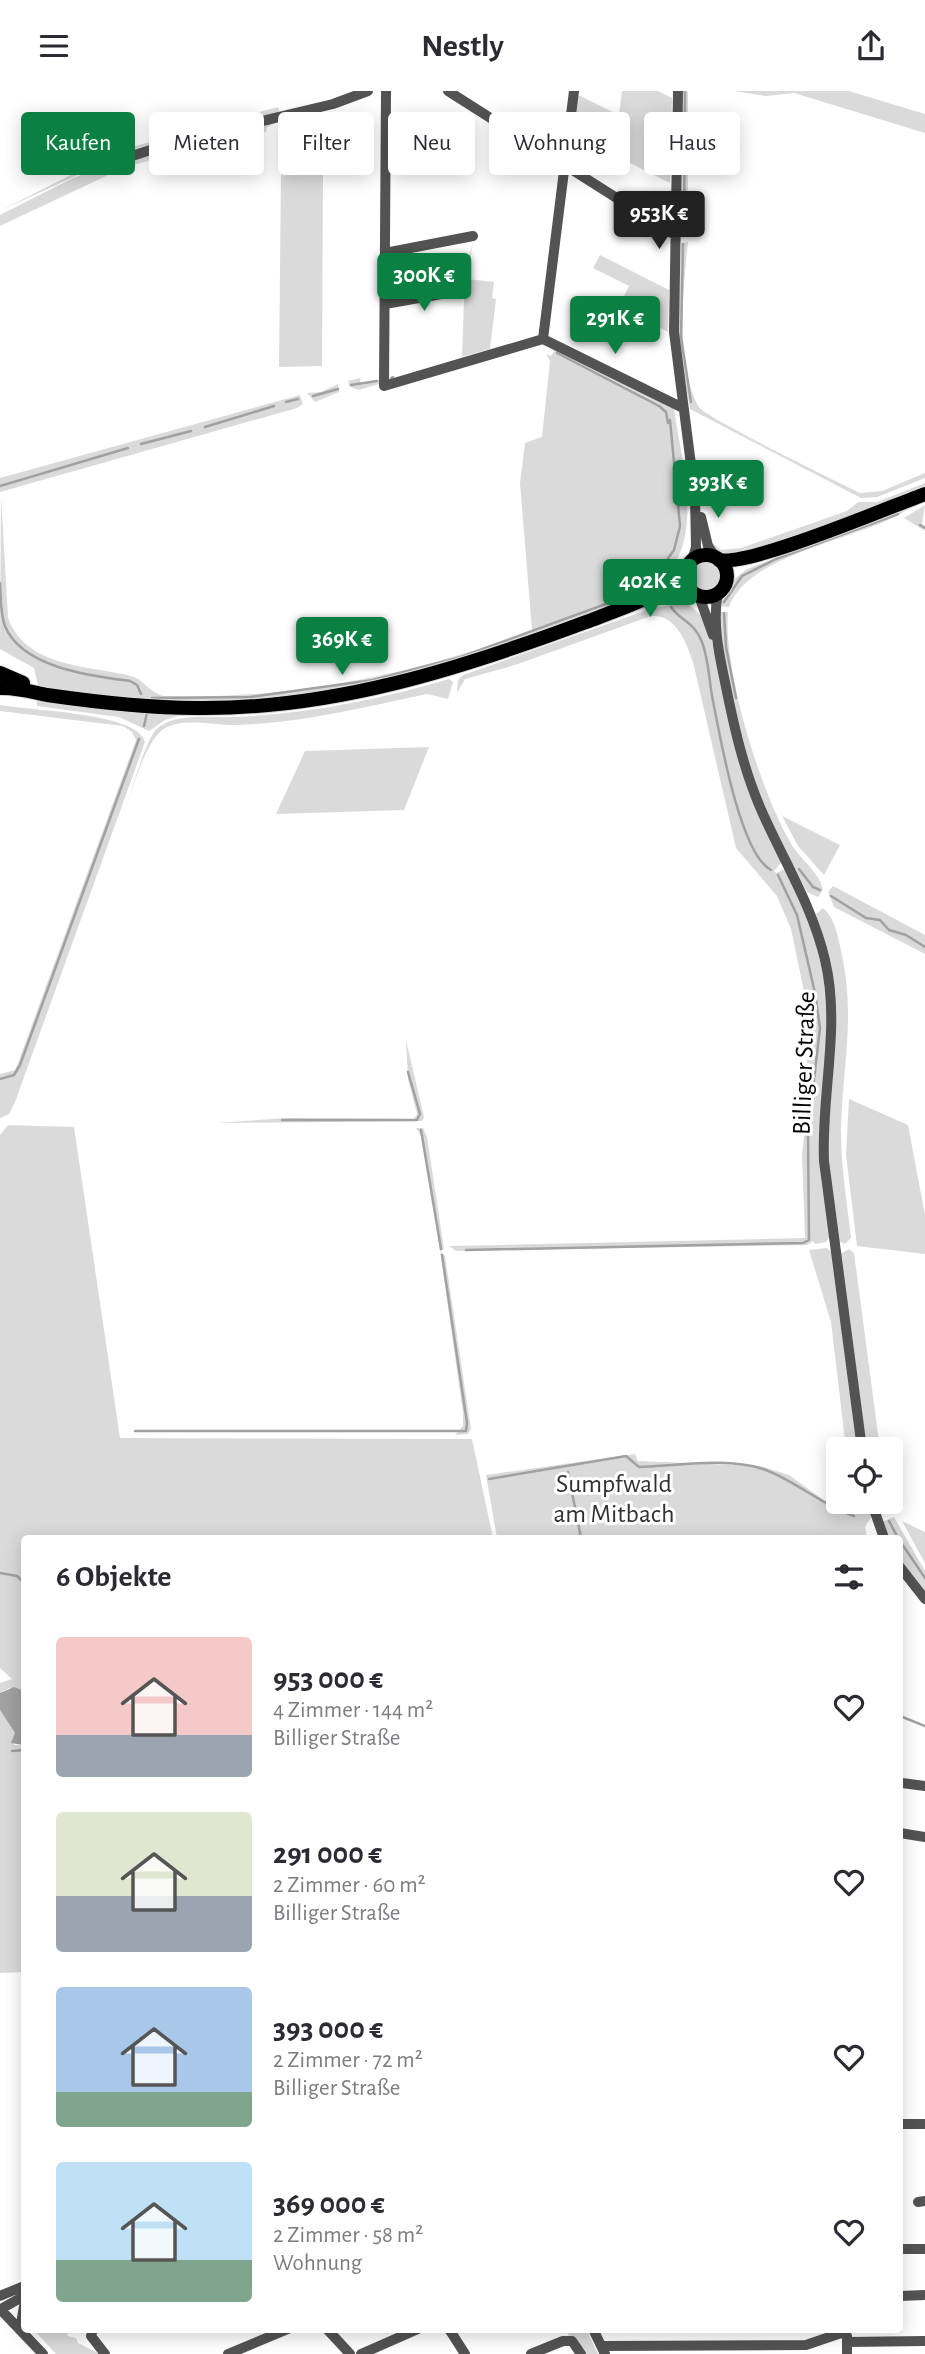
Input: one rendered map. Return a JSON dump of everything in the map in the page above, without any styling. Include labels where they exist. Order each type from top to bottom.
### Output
[{"type":"main road","points":[[604,615],[671,584],[702,556],[735,561],[800,541],[925,494]]},
{"type":"main road","points":[[0,688],[135,705],[195,708],[250,707],[323,699],[445,670],[671,594],[708,597],[719,593],[727,580],[741,568],[800,541]]},
{"type":"main road","points":[[717,558],[725,567],[727,580]]},
{"type":"main road","points":[[689,567],[686,583],[695,594]]},
{"type":"main road","points":[[0,674],[71,697]]},
{"type":"street","points":[[135,155],[194,137],[333,104],[368,91]]},
{"type":"street","points":[[386,91],[384,386],[543,339],[683,408]]},
{"type":"street","points":[[448,91],[489,117]]},
{"type":"street","points":[[572,112],[574,91]]},
{"type":"street","points":[[678,91],[674,332],[695,496],[696,547],[689,567]]},
{"type":"street","points":[[543,339],[565,175]]},
{"type":"street","points":[[582,175],[675,235]]},
{"type":"street","points":[[385,253],[473,236]]},
{"type":"street","points":[[384,304],[452,289]]},
{"type":"street","points":[[695,496],[708,546],[717,558]]},
{"type":"street","name":"Billiger Straße","points":[[719,593],[716,605],[719,654]]},
{"type":"street","name":"Billiger Straße","points":[[695,594],[719,654],[747,774],[761,812],[807,905],[828,973],[832,1032],[824,1115],[824,1161],[860,1437]]},
{"type":"street","points":[[876,1514],[883,1535]]},
{"type":"street","points":[[903,1571],[925,1599]]},
{"type":"street","points":[[903,1783],[925,1786]]},
{"type":"street","points":[[903,1833],[925,1837]]},
{"type":"street","points":[[903,2124],[925,2124]]},
{"type":"street","points":[[903,2249],[925,2249]]},
{"type":"street","points":[[0,2296],[21,2287]]},
{"type":"street","points":[[903,2295],[925,2295]]},
{"type":"street","points":[[20,2330],[0,2309],[21,2298]]},
{"type":"street","points":[[20,2330],[21,2324]]},
{"type":"street","points":[[23,2333],[43,2354]]},
{"type":"street","points":[[92,2333],[105,2354]]},
{"type":"street","points":[[228,2354],[278,2333]]},
{"type":"street","points":[[331,2333],[350,2354]]},
{"type":"street","points":[[361,2354],[409,2333]]},
{"type":"street","points":[[454,2333],[465,2354]]},
{"type":"street","points":[[595,2333],[603,2350],[806,2345],[847,2334],[925,2341]]},
{"type":"street","points":[[847,2334],[847,2354]]},
{"type":"street","points":[[531,2354],[563,2341],[572,2341],[581,2354]]},
{"type":"green space","points":[[622,91],[658,91],[672,98],[672,112],[644,112],[644,170],[630,163],[630,112],[619,112]]},
{"type":"green space","points":[[682,91],[688,91],[688,112],[682,112]]},
{"type":"green space","points":[[734,91],[849,91],[925,114],[925,133],[794,93],[766,96]]},
{"type":"green space","points":[[576,94],[613,112],[574,112]]},
{"type":"green space","points":[[278,107],[280,112],[264,117],[264,112],[260,112]]},
{"type":"green space","points":[[278,122],[267,127],[264,132],[264,125]]},
{"type":"green space","points":[[149,142],[149,148],[135,152],[135,146]]},
{"type":"green space","points":[[149,155],[149,161],[135,165],[135,158]]},
{"type":"green space","points":[[71,175],[77,175],[0,211]]},
{"type":"green space","points":[[81,175],[108,175],[0,226],[0,215]]},
{"type":"green space","points":[[281,175],[323,175],[322,366],[279,367]]},
{"type":"green space","points":[[654,175],[670,175],[670,183]]},
{"type":"green space","points":[[681,175],[688,175],[688,236],[681,234]]},
{"type":"green space","points":[[473,241],[467,279],[494,282],[492,298],[496,299],[490,349],[462,357],[465,274]]},
{"type":"green space","points":[[688,242],[683,303],[684,349],[686,371],[699,407],[747,436],[860,493],[882,491],[925,473],[925,478],[877,497],[861,498],[690,409],[678,341],[681,243]]},
{"type":"green space","points":[[600,255],[669,290],[668,332],[619,306],[629,286],[593,268]]},
{"type":"green space","points":[[556,348],[674,409],[686,484],[686,532],[679,555],[668,575],[649,592],[501,645],[425,668],[350,687],[273,699],[195,704],[117,700],[38,685],[34,668],[0,649],[1,496],[8,618],[17,634],[29,647],[60,662],[131,676],[163,696],[258,694],[351,681],[442,660],[532,630],[520,483],[525,443],[542,437],[550,361],[546,354],[551,356]]},
{"type":"green space","points":[[360,378],[361,385],[381,379],[379,384],[359,390],[350,387],[348,381]]},
{"type":"green space","points":[[338,384],[339,392],[315,402],[307,393],[321,392]]},
{"type":"green space","points":[[300,395],[303,404],[297,408],[0,492],[0,478]]},
{"type":"green space","points":[[925,483],[925,489],[772,547],[720,556],[710,541],[721,550],[741,548],[847,511],[858,502],[877,502]]},
{"type":"green space","points":[[925,500],[887,521],[782,560],[759,573],[741,588],[729,607],[719,606],[733,580],[747,569]]},
{"type":"green space","points":[[925,505],[922,524],[925,531],[904,518]]},
{"type":"green space","points":[[706,560],[718,564],[722,576],[718,588],[706,592],[694,588],[690,576],[694,564]]},
{"type":"green space","points":[[685,602],[701,615],[710,635],[781,863],[774,871],[776,873],[785,869],[813,931],[823,974],[828,1015],[829,1238],[826,1242],[815,1244],[813,1241],[807,1245],[456,1251],[449,1246],[805,1238],[802,1155],[811,1064],[807,1063],[807,1006],[791,929],[777,896],[736,848],[693,662],[679,631],[667,620],[651,616],[515,665],[465,679],[457,693],[458,680],[463,675],[650,609]]},
{"type":"green space","points":[[719,612],[728,612],[731,665],[756,761],[789,840],[821,883],[823,890],[818,897],[807,892],[783,847],[751,770],[731,692]]},
{"type":"green space","points":[[449,679],[453,682],[448,699],[427,694],[285,721],[237,725],[186,723],[167,727],[148,749],[122,820],[142,758],[152,736],[163,724],[192,717],[233,717],[315,709]]},
{"type":"green space","points":[[36,697],[185,714],[165,720],[149,731],[119,717],[37,706]]},
{"type":"green space","points":[[0,705],[104,719],[123,724],[138,732],[145,742],[15,1102],[9,1114],[0,1118],[0,1074],[15,1070],[18,1063],[136,740],[132,732],[123,726],[0,711]]},
{"type":"green space","points":[[429,747],[404,810],[276,814],[305,751]]},
{"type":"green space","points":[[782,816],[840,845],[824,875],[798,846]]},
{"type":"green space","points":[[833,886],[925,935],[925,954],[834,907],[828,892]]},
{"type":"green space","points":[[823,908],[830,916],[836,931],[847,996],[841,1132],[851,1238],[845,1244],[838,1241],[827,1142],[835,1049],[823,935],[816,914]]},
{"type":"green space","points":[[406,1040],[424,1117],[422,1121],[216,1123],[288,1118],[414,1119],[417,1114],[408,1079]]},
{"type":"green space","points":[[849,1099],[908,1125],[925,1215],[925,1254],[857,1246],[846,1155]]},
{"type":"green space","points":[[8,1125],[74,1127],[120,1438],[472,1439],[492,1535],[21,1535],[21,1690],[9,1688],[0,1693],[0,1683],[12,1679],[0,1668],[0,1135]]},
{"type":"green space","points":[[416,1128],[423,1128],[427,1137],[444,1249],[440,1251],[423,1139]]},
{"type":"green space","points":[[827,1248],[831,1252],[855,1437],[845,1437],[831,1322],[809,1250]]},
{"type":"green space","points":[[849,1249],[854,1253],[878,1437],[864,1437],[840,1254]]},
{"type":"green space","points":[[440,1251],[445,1256],[471,1429],[468,1434],[455,1435],[463,1426],[463,1413]]},
{"type":"green space","name":"Sumpfwald am Mitbach","points":[[635,1454],[638,1461],[760,1466],[789,1475],[826,1502],[826,1514],[870,1514],[871,1517],[865,1527],[866,1535],[496,1535],[486,1475]]},
{"type":"green space","points":[[894,1517],[925,1571],[925,1593],[903,1563],[903,1535],[888,1535],[882,1522]]},
{"type":"green space","points":[[902,1521],[925,1532],[925,1563]]},
{"type":"green space","points":[[0,1710],[15,1733],[14,1745],[21,1745],[21,1972],[0,1973]]},
{"type":"green space","points":[[37,2333],[67,2333],[76,2338],[78,2343],[100,2354],[56,2354]]},
{"type":"green space","points":[[568,2333],[588,2333],[598,2354],[584,2354]]},
{"type":"shaded area","points":[[14,1687],[21,1690],[21,1745],[11,1743],[15,1733],[0,1710],[0,1693]]},
{"type":"waterway","points":[[684,231],[685,91]]},
{"type":"waterway","points":[[683,244],[681,337],[691,402]]},
{"type":"waterway","points":[[557,353],[659,406],[666,412],[668,423]]},
{"type":"waterway","points":[[351,385],[377,381]]},
{"type":"waterway","points":[[313,396],[338,389]]},
{"type":"waterway","points":[[286,402],[298,399]]},
{"type":"waterway","points":[[205,427],[274,406]]},
{"type":"waterway","points":[[661,582],[658,572],[674,550],[680,526],[670,420]]},
{"type":"waterway","points":[[141,444],[191,431]]},
{"type":"waterway","points":[[0,486],[128,448]]},
{"type":"waterway","points":[[724,602],[742,576],[776,559],[898,514]]},
{"type":"waterway","points":[[920,525],[925,528]]},
{"type":"waterway","points":[[152,698],[250,697],[373,680],[461,657],[644,590],[659,580]]},
{"type":"waterway","points":[[0,583],[1,610],[5,626],[26,652],[60,667],[130,681],[137,685],[141,694]]},
{"type":"waterway","points":[[671,607],[691,625],[702,642],[733,793],[750,842],[760,860],[771,870]]},
{"type":"waterway","points":[[724,613],[726,647],[736,698]]},
{"type":"waterway","points":[[144,726],[147,713]]},
{"type":"waterway","points":[[0,1079],[14,1075],[20,1065],[139,739]]},
{"type":"waterway","points":[[799,869],[813,887],[820,890]]},
{"type":"waterway","points":[[466,1250],[803,1243],[809,1240],[808,1132],[820,1028],[797,915],[778,875]]},
{"type":"waterway","points":[[831,896],[866,918],[880,920],[889,930],[906,935],[925,947]]},
{"type":"waterway","points":[[282,1120],[417,1120],[420,1114],[408,1072]]},
{"type":"waterway","points":[[421,1130],[441,1249]]},
{"type":"waterway","points":[[135,1431],[466,1431],[442,1255]]},
{"type":"waterway","points":[[489,1479],[626,1456],[639,1467],[733,1463],[775,1474],[830,1506],[854,1516]]},
{"type":"waterway","points":[[568,1472],[580,1535]]},
{"type":"waterway","points":[[889,1521],[896,1535]]},
{"type":"waterway","points":[[903,1545],[925,1578]]},
{"type":"waterway","points":[[0,1573],[17,1576],[21,1580]]},
{"type":"waterway","points":[[903,1717],[925,1726]]},
{"type":"waterway","points":[[12,1751],[21,1750]]}]
